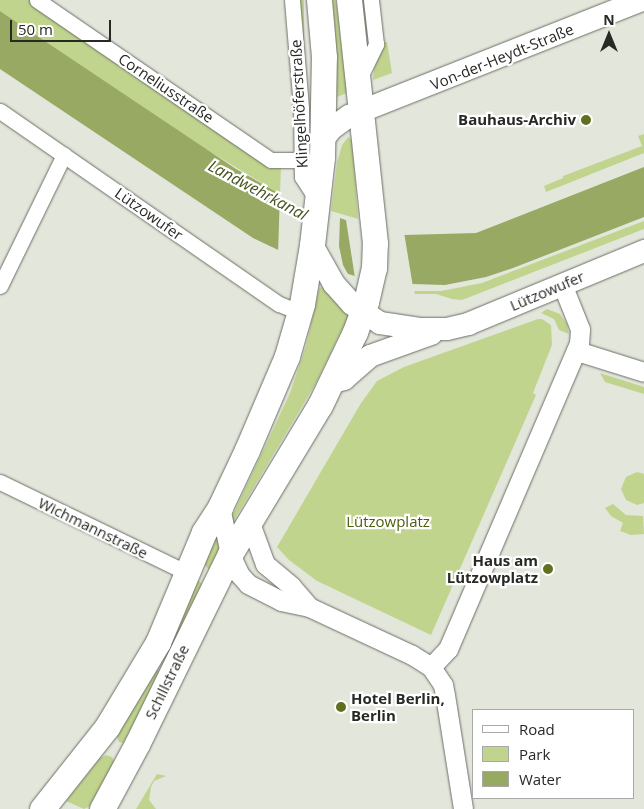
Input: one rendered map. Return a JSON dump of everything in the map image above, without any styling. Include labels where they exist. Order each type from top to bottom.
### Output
[{"type":"main road","name":"Klingelhöferstraße","points":[[317,204],[323,140],[324,56],[318,0]]},
{"type":"main road","points":[[230,554],[309,425],[363,312],[371,285],[376,257],[374,223],[349,0]]},
{"type":"main road","name":"Von-der-Heydt-Straße","points":[[362,111],[642,0]]},
{"type":"main road","name":"Klingelhöferstraße","points":[[323,140],[340,122],[362,111]]},
{"type":"main road","points":[[187,572],[204,532],[220,507],[261,421],[287,356],[300,312],[319,273],[312,245],[317,204]]},
{"type":"main road","name":"Lützowufer","points":[[319,273],[363,312],[390,326],[446,329],[468,324],[644,251]]},
{"type":"main road","points":[[330,383],[344,380],[370,356],[446,329]]},
{"type":"main road","name":"Schillstraße","points":[[102,809],[137,744],[230,554]]},
{"type":"main road","name":"Schillstraße","points":[[42,809],[98,739],[132,688],[158,642],[187,572]]},
{"type":"street","name":"Corneliusstraße","points":[[37,0],[271,160],[301,160]]},
{"type":"street","name":"Klingelhöferstraße","points":[[292,0],[301,117],[302,177],[317,204]]},
{"type":"street","points":[[359,79],[376,44],[372,0]]},
{"type":"street","name":"Lützowufer","points":[[0,111],[279,304],[300,312]]},
{"type":"street","points":[[0,286],[64,155]]},
{"type":"street","points":[[432,667],[448,649],[577,351],[580,329],[562,284]]},
{"type":"street","points":[[577,351],[644,372]]},
{"type":"street","name":"Wichmannstraße","points":[[0,482],[187,572]]},
{"type":"street","points":[[220,507],[230,554],[240,575],[248,584],[281,601],[309,607],[412,655],[432,667],[445,695],[463,809]]},
{"type":"street","points":[[250,523],[265,564],[291,586],[309,607]]},
{"type":"green space","points":[[0,0],[31,0],[281,166],[280,194],[204,148],[0,11]]},
{"type":"green space","points":[[298,0],[304,0],[304,45],[298,45]]},
{"type":"green space","points":[[329,0],[336,0],[347,93],[337,97]]},
{"type":"green space","points":[[387,42],[392,73],[373,80],[374,69],[383,43]]},
{"type":"green space","points":[[644,134],[644,153],[546,192],[544,186],[563,178],[563,176],[642,146],[638,136]]},
{"type":"green space","points":[[348,137],[352,140],[358,219],[331,211],[337,163],[342,145]]},
{"type":"green space","points":[[644,221],[644,229],[462,300],[436,294],[415,294],[414,291],[441,291],[482,283]]},
{"type":"green space","points":[[321,287],[332,290],[350,313],[316,383],[233,522],[231,519],[290,393],[306,346]]},
{"type":"green space","points":[[547,309],[560,314],[567,324],[569,334],[559,330],[554,319],[541,313]]},
{"type":"green space","name":"Lützowplatz","points":[[542,319],[551,325],[552,345],[533,393],[536,395],[431,635],[317,581],[289,560],[277,547],[361,403],[377,381],[404,367]]},
{"type":"green space","points":[[600,373],[644,387],[644,394],[605,382]]},
{"type":"green space","points":[[637,472],[644,474],[644,503],[637,505],[626,500],[621,489],[626,477]]},
{"type":"green space","points":[[613,504],[626,515],[643,516],[644,534],[631,535],[620,531],[623,523],[611,516],[605,508]]},
{"type":"green space","points":[[216,538],[218,538],[220,548],[210,571],[204,564]]},
{"type":"green space","points":[[197,579],[203,585],[170,650],[169,648]]},
{"type":"green space","points":[[158,670],[161,673],[123,743],[119,742],[116,734],[155,671]]},
{"type":"green space","points":[[106,755],[112,757],[115,763],[92,805],[84,809],[66,801],[100,758]]},
{"type":"green space","points":[[157,774],[166,776],[154,781],[151,787],[149,800],[156,809],[136,809]]},
{"type":"water","name":"Landwehrkanal","points":[[0,11],[236,169],[280,194],[346,220],[405,235],[476,233],[644,167],[644,217],[513,268],[486,277],[445,285],[412,284],[355,276],[293,257],[253,238],[0,69]]},
{"type":"pier","points":[[280,192],[339,215],[404,232],[413,287],[355,277],[346,220],[340,218],[339,246],[343,265],[349,276],[278,254]]},
{"type":"place","name":"Bauhaus-Archiv","points":[[586,120]]},
{"type":"place","name":"Haus am Lützowplatz","points":[[548,569]]},
{"type":"place","name":"Hotel Berlin, Berlin","points":[[341,707]]}]
